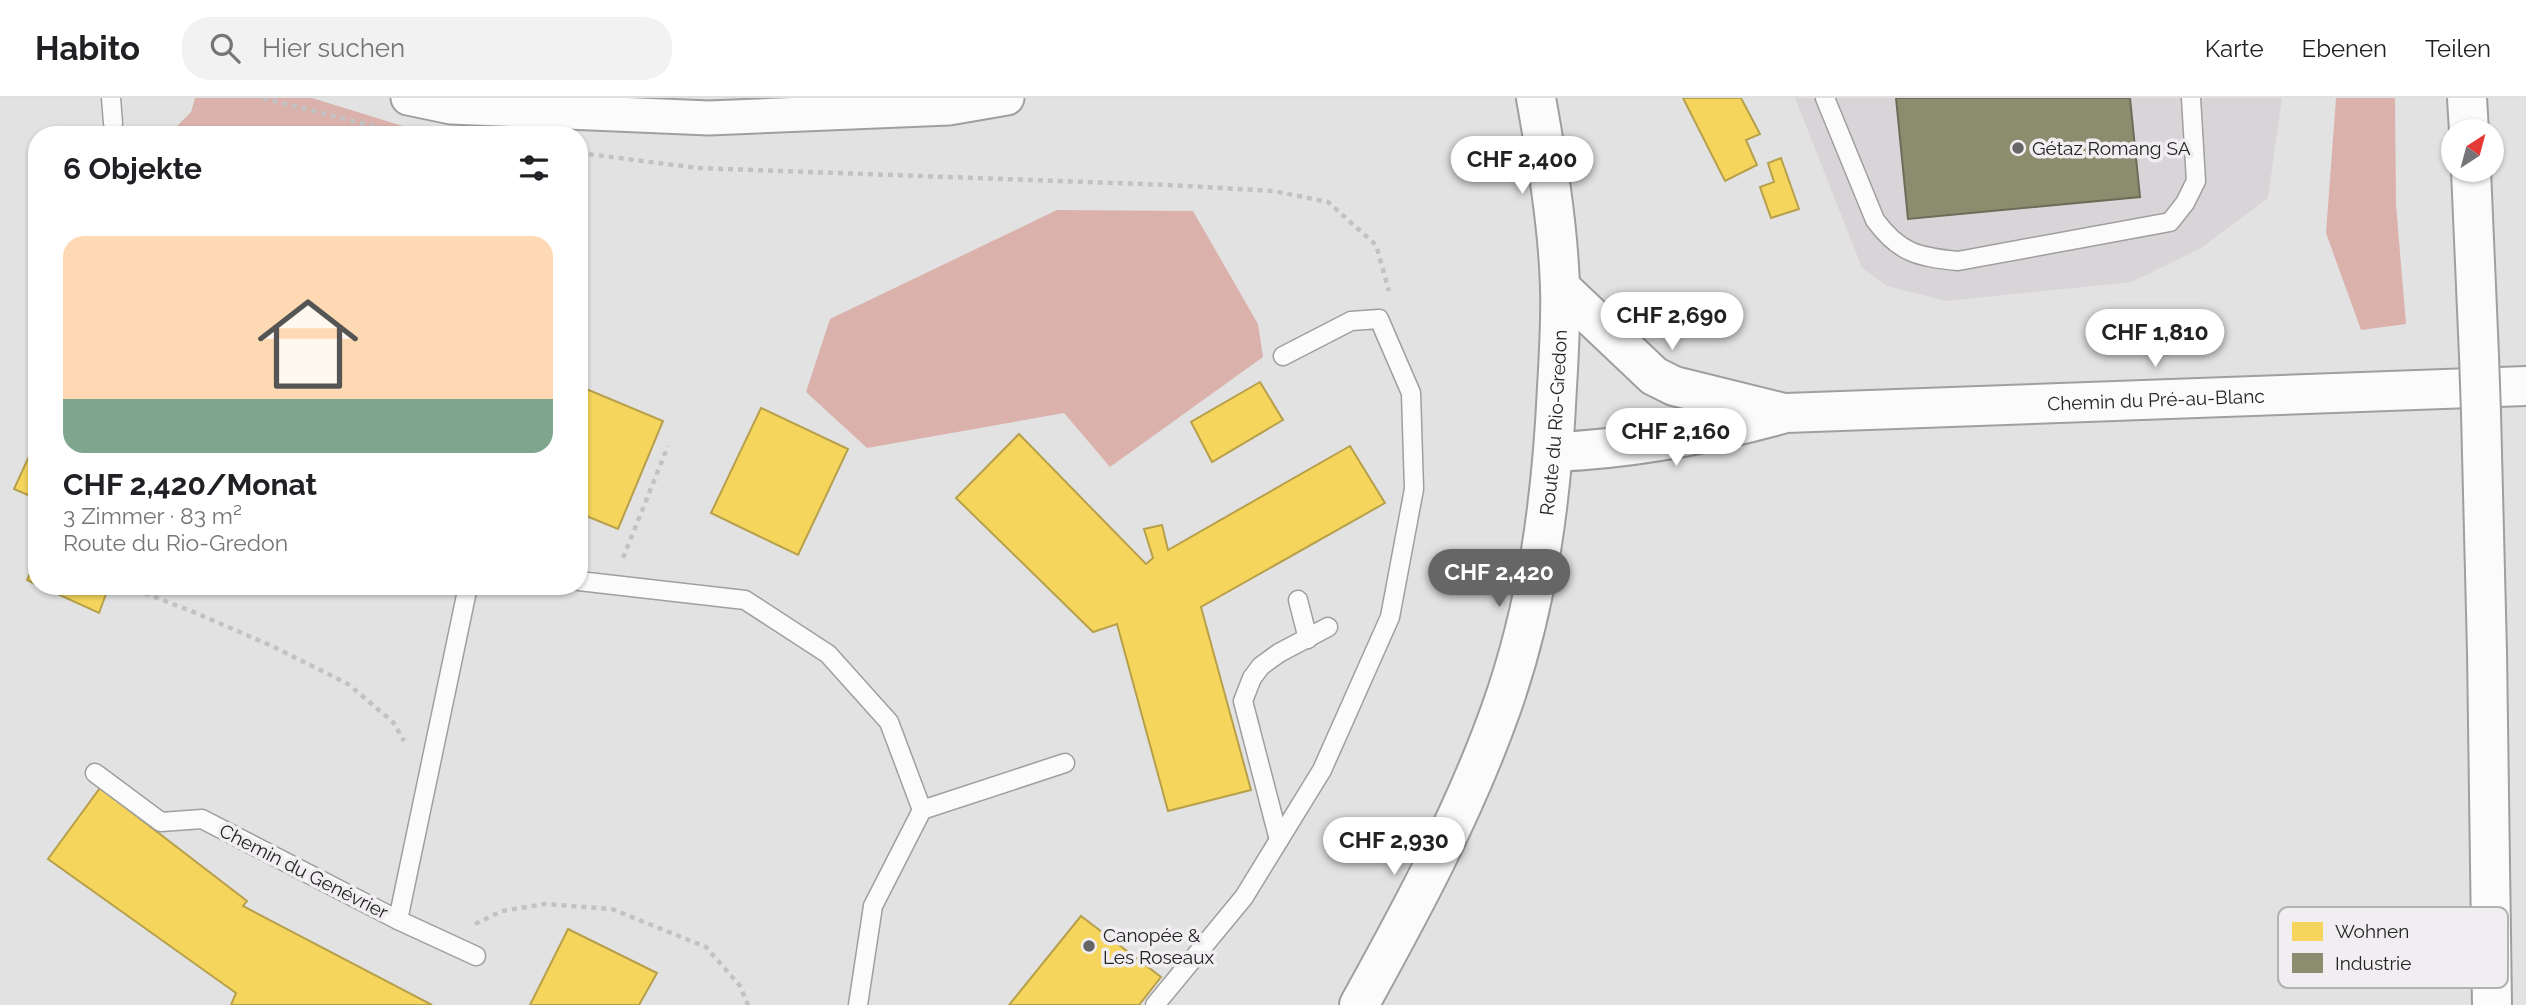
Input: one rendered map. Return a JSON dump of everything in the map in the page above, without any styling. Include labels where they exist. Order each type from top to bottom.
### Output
[{"type":"main road","name":"Route du Rio-Gredon","points":[[1359,1005],[1439,855],[1477,772],[1521,642],[1537,574],[1549,506],[1554,452],[1560,287],[1548,164],[1536,98]]},
{"type":"main road","points":[[2467,98],[2468,119]]},
{"type":"main road","points":[[2472,182],[2481,413],[2491,907]]},
{"type":"main road","name":"Chemin du Pré-au-Blanc","points":[[1560,287],[1654,376],[1674,387],[1786,413]]},
{"type":"main road","name":"Chemin du Pré-au-Blanc","points":[[1554,452],[1622,448],[1730,429],[1786,413],[2526,386]]},
{"type":"street","points":[[408,98],[451,107],[709,118],[949,108],[1007,98]]},
{"type":"lane","points":[[111,98],[113,123]]},
{"type":"lane","points":[[1825,98],[1875,220],[1886,236],[1905,251],[1929,258],[1958,261],[2170,222],[2185,203],[2196,181],[2191,98]]},
{"type":"lane","points":[[1155,1005],[1244,897],[1322,771],[1390,617],[1414,489],[1411,393],[1379,319],[1351,321],[1283,356]]},
{"type":"lane","points":[[588,582],[745,600],[828,654],[889,722],[922,810]]},
{"type":"lane","name":"Chemin du Genévrier","points":[[96,773],[161,822],[202,819],[398,920],[466,595]]},
{"type":"lane","points":[[1298,600],[1308,639]]},
{"type":"lane","points":[[1279,840],[1243,701],[1252,678],[1261,666],[1328,627]]},
{"type":"lane","points":[[858,1005],[873,906],[922,810],[1065,763]]},
{"type":"lane","points":[[398,920],[476,956]]},
{"type":"path","points":[[263,98],[373,126]]},
{"type":"path","points":[[588,154],[698,167],[1273,191],[1328,202],[1376,245],[1391,298],[1379,319]]},
{"type":"path","points":[[612,585],[668,446]]},
{"type":"path","points":[[148,595],[226,626],[348,684],[393,722],[428,781]]},
{"type":"path","points":[[450,944],[469,927],[502,911],[545,904],[612,909],[706,947],[740,986],[748,1005]]},
{"type":"shaded area","points":[[195,98],[312,98],[403,126],[177,126],[191,112]]},
{"type":"shaded area","points":[[1795,98],[2282,98],[2268,198],[2201,248],[2132,282],[1947,301],[1887,286],[1862,268]]},
{"type":"shaded area","points":[[2336,98],[2395,98],[2396,205],[2406,324],[2361,330],[2326,233]]},
{"type":"shaded area","points":[[1057,210],[1193,211],[1258,324],[1263,357],[1110,467],[1064,413],[867,448],[806,392],[830,319]]},
{"type":"building: Wohnen","points":[[1683,98],[1741,98],[1760,134],[1746,140],[1757,165],[1725,181]]},
{"type":"building: Wohnen","points":[[1781,158],[1799,209],[1771,218],[1760,187],[1774,182],[1768,163]]},
{"type":"building: Wohnen","points":[[1260,382],[1283,420],[1212,462],[1191,422]]},
{"type":"building: Wohnen","points":[[588,390],[663,421],[618,529],[588,517]]},
{"type":"building: Wohnen","points":[[761,408],[848,449],[798,555],[711,513]]},
{"type":"building: Wohnen","points":[[1019,434],[1146,564],[1153,558],[1144,529],[1162,525],[1168,550],[1350,446],[1385,503],[1201,607],[1251,790],[1168,811],[1117,624],[1093,632],[956,498]]},
{"type":"building: Wohnen","points":[[28,459],[28,495],[14,489]]},
{"type":"building: Wohnen","points":[[60,595],[106,595],[99,613]]},
{"type":"building: Wohnen","points":[[100,788],[247,901],[243,906],[432,1005],[231,1005],[236,993],[48,859]]},
{"type":"building: Wohnen","name":"Canopée & Les Roseaux","points":[[1081,916],[1161,977],[1139,1005],[1009,1005]]},
{"type":"building: Wohnen","points":[[568,929],[657,973],[639,1005],[530,1005]]},
{"type":"building: Industrie","name":"Gétaz Romang SA","points":[[1896,98],[2130,98],[2140,197],[1908,219]]},
{"type":"place","name":"Gétaz Romang SA","points":[[2018,148]]},
{"type":"place","name":"Canopée & Les Roseaux","points":[[1089,946]]}]
